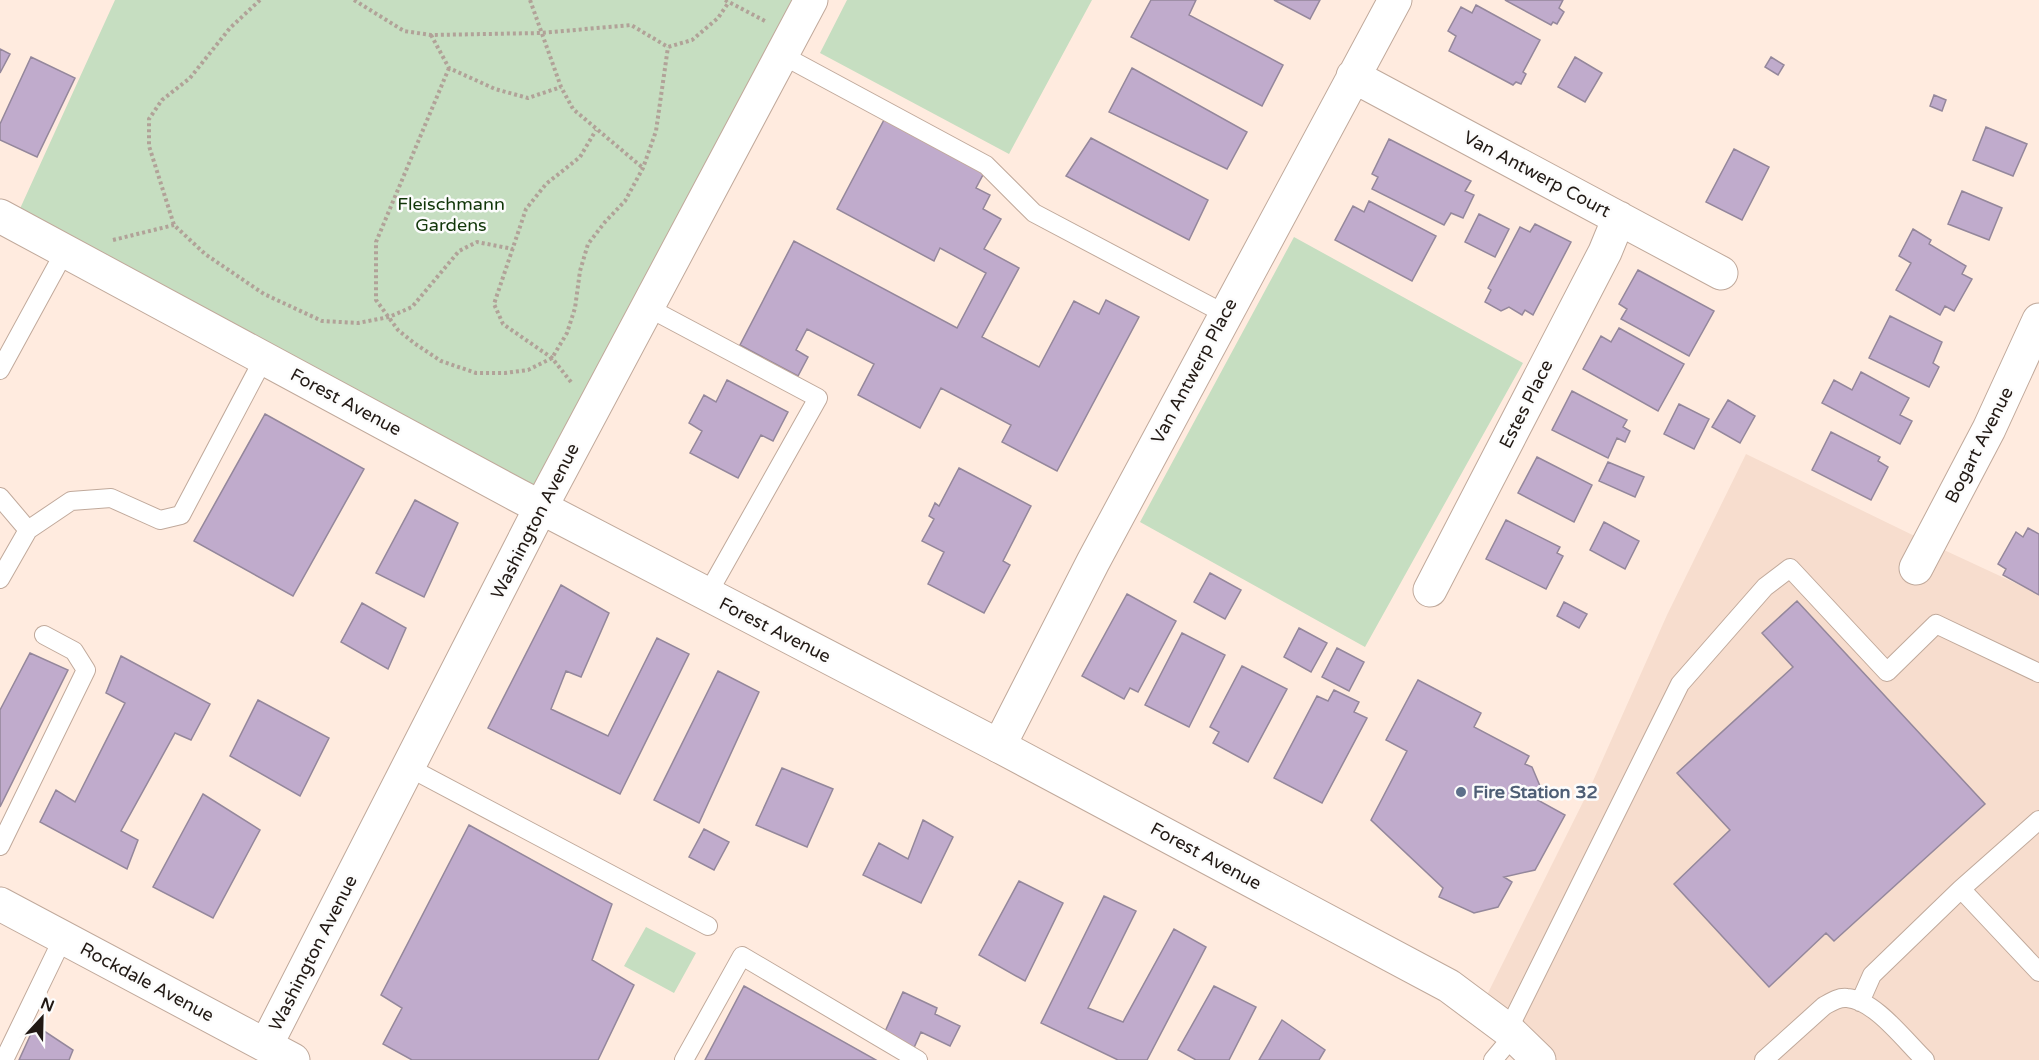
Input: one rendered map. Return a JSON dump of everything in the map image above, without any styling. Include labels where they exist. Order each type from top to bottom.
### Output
[{"type":"street","name":"Washington Avenue","points":[[279,1052],[408,767],[541,507],[810,0]]},
{"type":"street","name":"Van Antwerp Place","points":[[999,746],[1093,562],[1395,0]]},
{"type":"street","name":"Van Antwerp Court","points":[[1353,76],[1721,273]]},
{"type":"street","name":"Forest Avenue","points":[[0,216],[541,507],[999,746],[1449,986],[1511,1032],[1539,1060]]},
{"type":"street","name":"Estes Place","points":[[1430,590],[1605,252],[1619,218]]},
{"type":"street","name":"Bogart Avenue","points":[[1916,568],[1989,429],[2039,320]]},
{"type":"street","name":"Rockdale Avenue","points":[[0,904],[279,1052]]},
{"type":"lane","points":[[787,45],[986,165],[1034,213],[1225,314]]},
{"type":"lane","points":[[0,370],[74,256]]},
{"type":"lane","points":[[647,308],[818,398],[707,595]]},
{"type":"lane","points":[[0,579],[28,530],[71,501],[111,498],[160,520],[181,515],[264,358]]},
{"type":"lane","points":[[0,497],[28,530]]},
{"type":"lane","points":[[1493,1060],[1511,1032],[1680,684],[1765,587],[1790,568],[1887,672],[1936,624],[2039,673]]},
{"type":"lane","points":[[0,846],[86,670],[74,651],[44,635]]},
{"type":"lane","points":[[408,767],[708,926]]},
{"type":"lane","points":[[1860,1002],[1872,975],[2039,820]]},
{"type":"lane","points":[[1961,890],[2039,972]]},
{"type":"lane","points":[[4,1060],[63,938]]},
{"type":"lane","points":[[684,1060],[742,956],[918,1060]]},
{"type":"lane","points":[[1764,1060],[1824,1006],[1835,1000],[1846,998],[1873,1008],[1924,1060]]},
{"type":"path","points":[[260,0],[230,28],[190,78],[162,100],[149,119],[149,146],[174,225],[205,254],[264,294],[322,321],[358,323],[389,318],[412,307],[459,251],[477,242],[513,249]]},
{"type":"path","points":[[354,0],[404,31],[431,34],[541,33],[632,25],[668,47],[692,40],[718,18],[727,1],[787,45]]},
{"type":"path","points":[[530,0],[561,87],[573,109],[643,168]]},
{"type":"path","points":[[431,34],[448,68],[495,89],[528,98],[561,87]]},
{"type":"path","points":[[448,68],[376,242],[376,300],[398,330],[441,361],[476,373],[528,370],[552,358],[567,333],[575,308],[580,272],[588,244],[625,201],[643,168],[656,131],[668,47]]},
{"type":"path","points":[[589,417],[576,387],[552,358],[503,324],[494,304],[526,209],[546,184],[580,158],[596,130]]},
{"type":"path","points":[[74,256],[112,241],[174,225]]},
{"type":"shaded area","points":[[1746,454],[2039,594],[2039,1060],[1539,1060],[1480,1009],[1589,790],[1667,615]]},
{"type":"green space","name":"Fleischmann Gardens","points":[[115,0],[811,0],[541,507],[13,224]]},
{"type":"green space","points":[[847,0],[1092,0],[1009,154],[820,53]]},
{"type":"green space","points":[[1294,237],[1523,363],[1365,647],[1140,522]]},
{"type":"green space","points":[[646,927],[696,953],[674,993],[624,966]]},
{"type":"building","points":[[1151,0],[1196,0],[1189,15],[1283,65],[1262,106],[1131,37]]},
{"type":"building","points":[[1274,0],[1320,0],[1310,19]]},
{"type":"building","points":[[1505,0],[1563,0],[1559,8],[1564,12],[1557,24],[1553,22],[1551,25]]},
{"type":"building","points":[[1476,5],[1540,40],[1523,72],[1526,74],[1521,84],[1516,82],[1513,85],[1449,51],[1456,36],[1448,31],[1461,7],[1472,13]]},
{"type":"building","points":[[0,49],[10,54],[0,73]]},
{"type":"building","points":[[31,57],[75,78],[37,157],[0,140],[0,124]]},
{"type":"building","points":[[1575,57],[1602,73],[1585,102],[1558,87]]},
{"type":"building","points":[[1771,57],[1784,65],[1778,75],[1765,67]]},
{"type":"building","points":[[1132,68],[1247,132],[1227,169],[1109,112]]},
{"type":"building","points":[[1934,95],[1946,100],[1942,111],[1930,106]]},
{"type":"building","points":[[885,118],[985,171],[976,188],[990,195],[983,209],[1001,219],[984,249],[1019,268],[982,337],[1039,367],[1074,301],[1099,314],[1106,300],[1139,317],[1057,471],[1002,442],[1011,425],[941,388],[920,428],[858,395],[874,364],[807,329],[796,350],[808,357],[798,376],[740,345],[794,241],[957,328],[986,273],[940,248],[934,261],[837,209]]},
{"type":"building","points":[[1986,127],[2027,144],[2013,176],[1973,160]]},
{"type":"building","points":[[1091,138],[1208,200],[1189,240],[1066,176]]},
{"type":"building","points":[[1389,139],[1471,181],[1465,191],[1474,195],[1463,218],[1451,213],[1444,225],[1372,189],[1378,177],[1372,174]]},
{"type":"building","points":[[1734,149],[1769,167],[1742,220],[1706,202]]},
{"type":"building","points":[[1962,191],[2002,208],[1989,240],[1948,224]]},
{"type":"building","points":[[1369,201],[1436,236],[1412,281],[1335,240],[1353,206],[1364,212]]},
{"type":"building","points":[[1479,214],[1509,229],[1495,257],[1465,242]]},
{"type":"building","points":[[1535,224],[1571,242],[1533,315],[1525,310],[1522,315],[1509,307],[1501,311],[1485,302],[1491,290],[1488,288],[1520,227],[1530,232]]},
{"type":"building","points":[[1913,229],[1931,240],[1929,244],[1966,266],[1962,274],[1972,279],[1954,311],[1945,306],[1940,315],[1896,290],[1911,263],[1899,256]]},
{"type":"building","points":[[1638,270],[1714,311],[1689,356],[1621,319],[1627,309],[1619,304]]},
{"type":"building","points":[[1890,316],[1942,342],[1933,363],[1939,367],[1929,387],[1869,358]]},
{"type":"building","points":[[1619,328],[1684,364],[1658,411],[1583,369],[1601,336],[1611,342]]},
{"type":"building","points":[[1861,372],[1909,398],[1900,415],[1912,421],[1900,444],[1822,403],[1834,380],[1852,390]]},
{"type":"building","points":[[727,380],[788,412],[773,441],[761,435],[738,478],[690,453],[702,431],[689,423],[704,395],[716,402]]},
{"type":"building","points":[[1572,391],[1627,420],[1623,427],[1630,431],[1625,442],[1617,438],[1608,458],[1552,430]]},
{"type":"building","points":[[1728,400],[1755,416],[1740,443],[1712,427]]},
{"type":"building","points":[[1679,404],[1709,419],[1694,449],[1664,434]]},
{"type":"building","points":[[265,414],[364,469],[293,596],[194,541]]},
{"type":"building","points":[[1831,432],[1880,457],[1878,461],[1888,467],[1871,500],[1812,470]]},
{"type":"building","points":[[1537,457],[1592,485],[1574,522],[1518,493]]},
{"type":"building","points":[[1608,462],[1644,477],[1635,497],[1599,481]]},
{"type":"building","points":[[959,468],[1031,506],[1003,561],[1010,565],[984,613],[928,584],[944,552],[922,541],[934,519],[929,516],[935,503],[939,506]]},
{"type":"building","points":[[415,500],[458,523],[424,597],[376,573]]},
{"type":"building","points":[[1506,520],[1560,547],[1557,553],[1563,556],[1546,589],[1486,559]]},
{"type":"building","points":[[1604,522],[1639,541],[1625,569],[1590,550]]},
{"type":"building","points":[[2028,528],[2039,534],[2039,595],[2003,575],[2006,569],[1998,564],[2016,532],[2023,537]]},
{"type":"building","points":[[1210,573],[1241,590],[1225,619],[1194,602]]},
{"type":"building","points":[[561,585],[609,613],[581,677],[566,671],[551,709],[608,736],[657,638],[689,654],[620,794],[488,728]]},
{"type":"building","points":[[1127,594],[1176,621],[1138,692],[1130,688],[1124,699],[1082,676]]},
{"type":"building","points":[[1797,601],[1985,804],[1834,941],[1826,933],[1769,987],[1674,884],[1730,830],[1677,773],[1793,667],[1762,633]]},
{"type":"building","points":[[1564,602],[1587,614],[1579,628],[1557,616]]},
{"type":"building","points":[[362,603],[406,628],[388,669],[341,642]]},
{"type":"building","points":[[1299,628],[1327,643],[1311,672],[1284,657]]},
{"type":"building","points":[[1182,633],[1225,655],[1189,727],[1145,705]]},
{"type":"building","points":[[1337,648],[1364,662],[1349,691],[1322,677]]},
{"type":"building","points":[[30,653],[68,670],[0,807],[0,710]]},
{"type":"building","points":[[121,656],[210,704],[191,740],[175,733],[121,831],[138,840],[127,869],[40,822],[56,790],[75,802],[125,703],[106,693]]},
{"type":"building","points":[[1242,666],[1287,689],[1248,762],[1213,743],[1219,732],[1210,727]]},
{"type":"building","points":[[718,671],[759,692],[699,823],[654,800]]},
{"type":"building","name":"Fire Station 32","points":[[1418,680],[1481,713],[1474,727],[1529,756],[1525,764],[1532,767],[1540,786],[1534,798],[1565,815],[1535,870],[1504,877],[1512,882],[1498,907],[1474,913],[1439,897],[1443,888],[1371,820],[1407,751],[1386,740]]},
{"type":"building","points":[[1334,690],[1359,702],[1354,712],[1367,718],[1322,803],[1274,778],[1317,696],[1328,701]]},
{"type":"building","points":[[258,700],[329,738],[300,796],[230,756]]},
{"type":"building","points":[[782,768],[833,789],[807,847],[756,825]]},
{"type":"building","points":[[203,794],[260,830],[213,918],[153,887]]},
{"type":"building","points":[[923,820],[953,837],[921,903],[863,875],[879,843],[908,859]]},
{"type":"building","points":[[469,825],[612,904],[592,960],[634,985],[598,1060],[412,1060],[383,1044],[402,1008],[381,995]]},
{"type":"building","points":[[704,829],[729,842],[714,870],[689,857]]},
{"type":"building","points":[[1019,881],[1063,903],[1025,981],[979,955]]},
{"type":"building","points":[[1104,896],[1136,911],[1088,1008],[1123,1022],[1174,929],[1206,947],[1147,1060],[1118,1060],[1041,1023]]},
{"type":"building","points":[[744,986],[876,1060],[705,1060]]},
{"type":"building","points":[[1214,986],[1256,1007],[1229,1060],[1196,1060],[1178,1050]]},
{"type":"building","points":[[903,992],[937,1008],[935,1014],[960,1026],[950,1046],[921,1032],[913,1050],[883,1036]]},
{"type":"building","points":[[1282,1020],[1325,1050],[1319,1060],[1259,1060]]},
{"type":"building","points":[[35,1025],[73,1050],[69,1060],[19,1060]]},
{"type":"place","name":"Fire Station 32","points":[[1461,792]]}]
